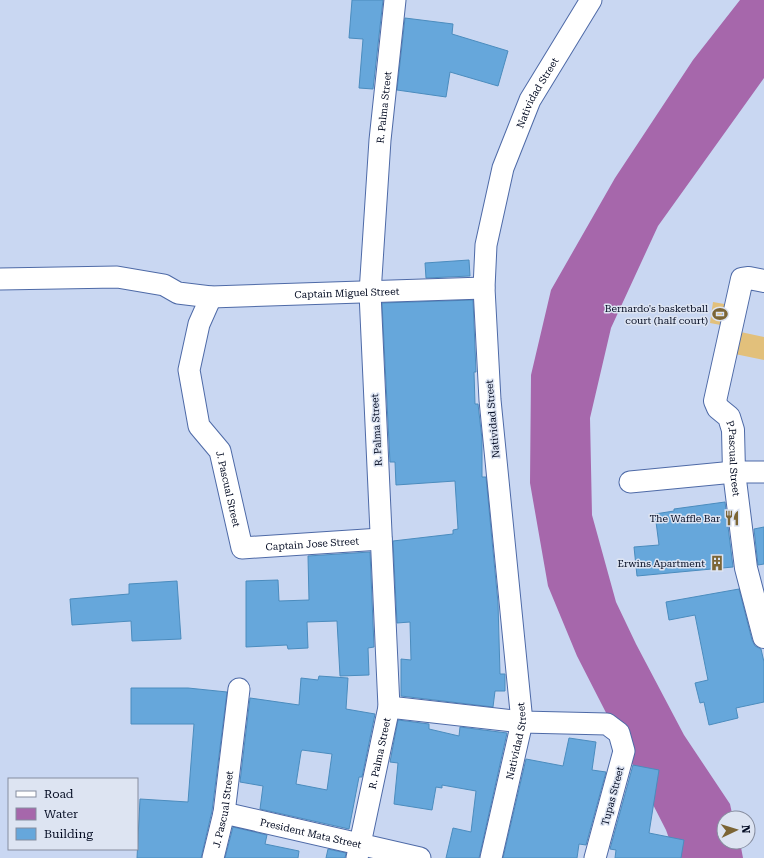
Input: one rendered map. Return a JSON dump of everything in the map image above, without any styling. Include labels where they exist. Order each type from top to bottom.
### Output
[{"type":"street","name":"R. Palma Street","points":[[359,852],[389,707],[370,293],[380,140],[396,0]]},
{"type":"street","name":"Natividad Street","points":[[492,858],[522,722],[490,400],[484,288],[486,245],[503,168],[530,100],[591,0]]},
{"type":"street","name":"Captain Miguel Street","points":[[0,279],[117,277],[164,285],[178,292],[211,297],[370,293],[484,288]]},
{"type":"street","name":"P.Pascual Street","points":[[764,281],[745,278],[742,279],[716,401],[718,408],[729,417],[732,423],[734,472],[746,568],[764,637]]},
{"type":"street","name":"J. Pascual Street","points":[[211,297],[199,324],[189,370],[199,426],[220,451],[242,548]]},
{"type":"street","points":[[630,482],[734,472],[764,472]]},
{"type":"street","name":"Captain Jose Street","points":[[242,548],[381,539]]},
{"type":"street","name":"J. Pascual Street","points":[[213,858],[224,813],[239,689]]},
{"type":"street","points":[[389,707],[522,722]]},
{"type":"street","name":"Tupas Street","points":[[522,722],[607,724],[619,733],[624,750],[595,858]]},
{"type":"street","name":"President Mata Street","points":[[224,813],[359,852],[420,858]]},
{"type":"shaded area","name":"Bernardo's basketball court (half court)","points":[[713,302],[730,305],[726,326],[710,323]]},
{"type":"shaded area","points":[[736,331],[764,337],[764,360],[730,353]]},
{"type":"water","points":[[740,0],[764,0],[764,78],[658,226],[611,328],[590,418],[592,515],[616,602],[636,644],[684,735],[730,804],[731,810],[716,810],[716,850],[742,850],[743,858],[676,858],[666,830],[577,656],[548,586],[530,483],[531,375],[551,290],[615,178],[693,60]]},
{"type":"building","points":[[352,0],[383,0],[373,89],[359,88],[363,39],[349,38]]},
{"type":"building","points":[[405,18],[453,24],[452,34],[508,51],[498,86],[450,72],[446,97],[397,90]]},
{"type":"building","points":[[469,260],[470,276],[426,278],[425,263]]},
{"type":"building","points":[[473,300],[476,372],[474,372],[475,404],[478,404],[482,439],[482,477],[486,477],[498,603],[500,674],[505,674],[505,691],[495,691],[493,707],[401,696],[401,659],[411,660],[410,622],[397,623],[393,541],[453,534],[453,530],[458,529],[455,481],[396,485],[395,462],[390,462],[382,303]]},
{"type":"building","points":[[725,502],[733,567],[637,576],[634,547],[659,545],[655,514],[674,511],[674,509]]},
{"type":"building","points":[[764,527],[764,564],[758,565],[754,529]]},
{"type":"building","points":[[370,552],[374,647],[368,648],[369,675],[340,676],[337,621],[307,622],[308,648],[288,649],[287,645],[246,647],[246,581],[278,580],[279,601],[309,600],[308,556]]},
{"type":"building","points":[[177,581],[181,639],[132,641],[131,621],[72,625],[70,599],[129,594],[129,584]]},
{"type":"building","points":[[739,589],[752,640],[755,646],[761,649],[764,662],[764,702],[736,708],[738,718],[709,725],[704,702],[700,703],[695,683],[708,680],[695,615],[669,620],[666,602]]},
{"type":"building","points":[[319,676],[348,678],[346,709],[375,714],[362,777],[359,777],[349,829],[260,809],[263,786],[240,782],[250,698],[299,705],[301,678],[318,680]],"holes":[[[302,750],[332,754],[327,790],[296,784]]]},
{"type":"building","points":[[131,688],[188,688],[227,692],[212,811],[201,858],[137,858],[140,799],[188,802],[194,724],[131,724]]},
{"type":"building","points":[[398,720],[429,724],[429,729],[459,736],[460,727],[507,733],[479,858],[446,858],[453,828],[471,832],[476,791],[442,785],[442,788],[436,787],[432,810],[394,804],[398,763],[390,762]]},
{"type":"building","points":[[569,738],[596,742],[592,770],[606,772],[586,845],[579,844],[577,858],[503,858],[526,759],[563,766]]},
{"type":"building","points":[[633,765],[659,770],[649,833],[684,840],[681,858],[615,858],[616,850],[610,849]]},
{"type":"building","points":[[233,827],[267,835],[265,844],[299,851],[298,858],[225,858]]},
{"type":"building","points":[[328,849],[346,853],[345,858],[326,858]]},
{"type":"place","name":"Bernardo's basketball court (half court)","points":[[720,314]]},
{"type":"place","name":"The Waffle Bar","points":[[732,518]]},
{"type":"place","name":"Erwins Apartment","points":[[717,563]]}]
